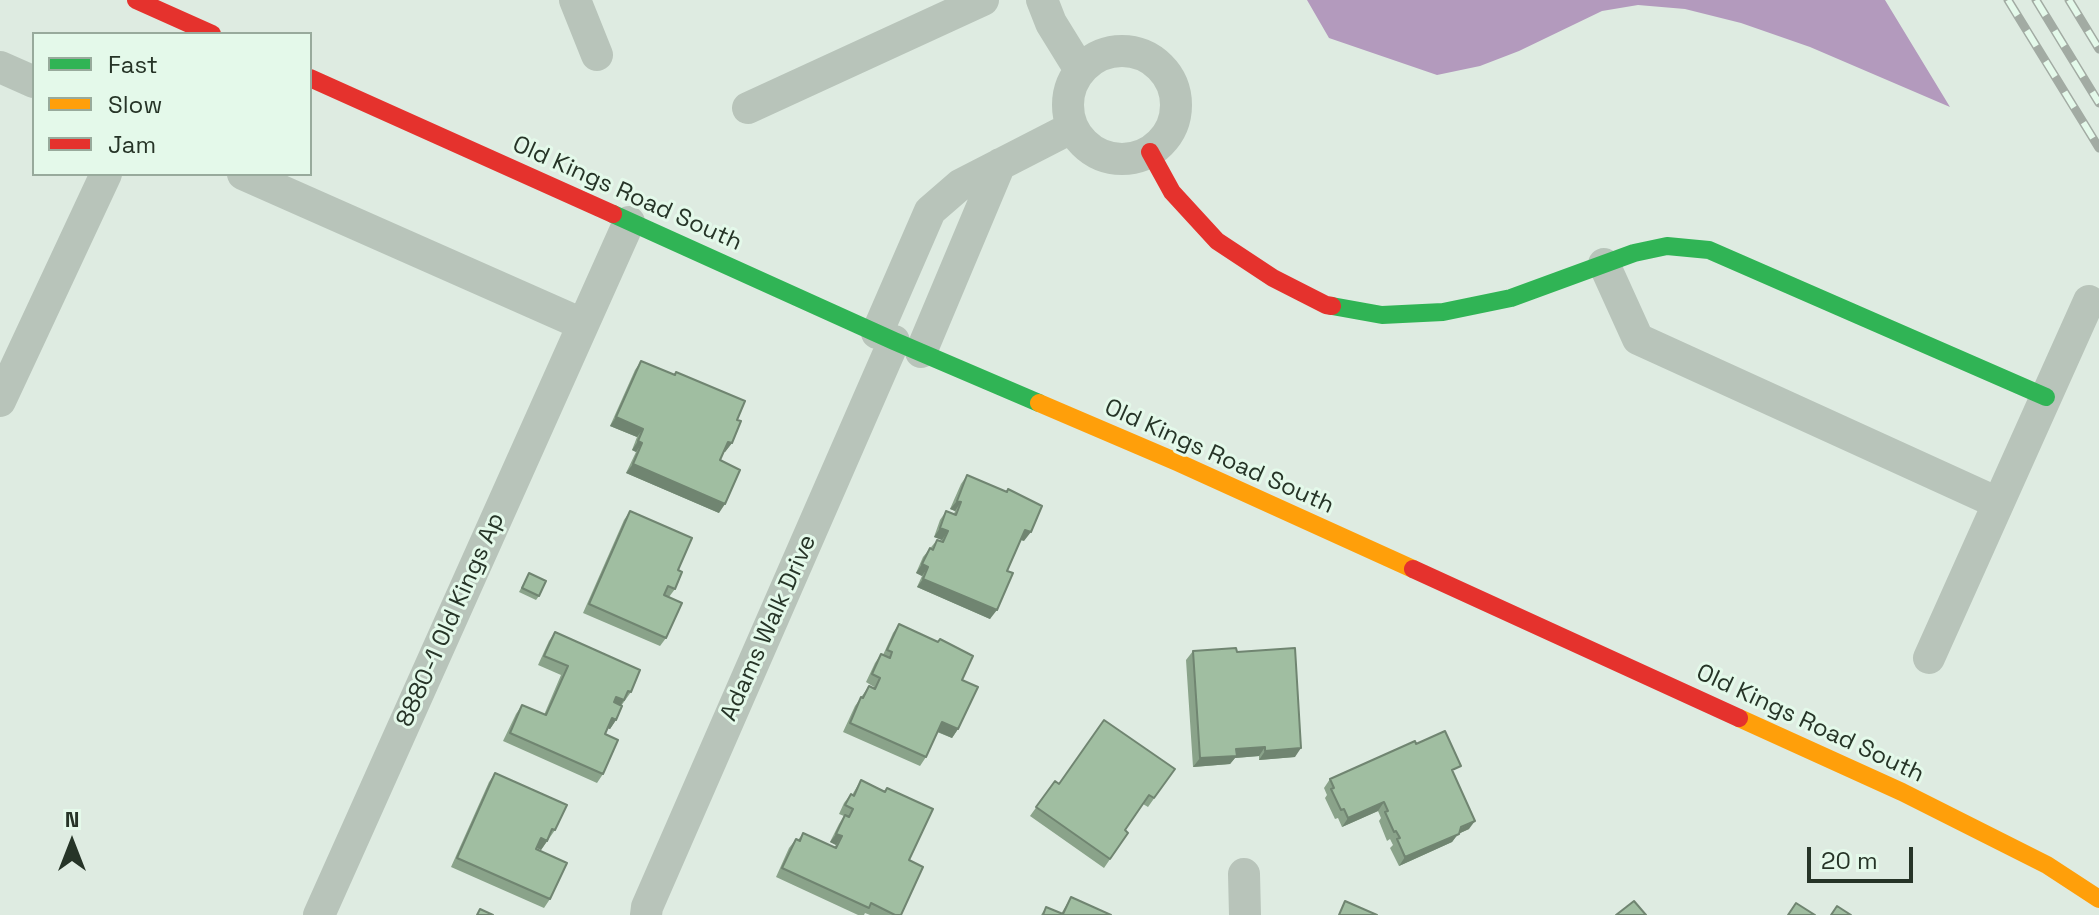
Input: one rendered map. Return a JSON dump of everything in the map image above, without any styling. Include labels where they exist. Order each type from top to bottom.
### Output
[{"type":"street","points":[[136,0],[208,32]]},
{"type":"street","points":[[575,0],[597,55]]},
{"type":"street","points":[[748,108],[983,0]]},
{"type":"street","points":[[1042,0],[1051,23],[1080,70]]},
{"type":"street","points":[[1113,51],[1129,51],[1148,57],[1163,69],[1173,85],[1177,103],[1173,123],[1164,140],[1150,152],[1132,159],[1097,155],[1082,143],[1071,128],[1067,109],[1070,86],[1080,70],[1095,57],[1113,51]]},
{"type":"street","points":[[0,67],[32,81]]},
{"type":"street","name":"Old Kings Road South","points":[[312,79],[897,342],[1177,462],[1902,792],[2047,865],[2099,899]]},
{"type":"street","points":[[897,342],[930,211],[960,185],[1071,128]]},
{"type":"street","points":[[1150,152],[1172,192],[1217,241],[1273,278],[1326,305],[1382,315],[1443,312],[1511,298],[1634,253],[1667,246],[1709,250],[2046,397]]},
{"type":"street","points":[[897,342],[1000,164]]},
{"type":"street","points":[[0,401],[105,176]]},
{"type":"street","points":[[248,176],[582,324]]},
{"type":"street","name":"8880-1 Old Kings Ap","points":[[319,915],[629,222]]},
{"type":"street","points":[[1604,264],[1638,339],[1998,503]]},
{"type":"street","points":[[1929,658],[2089,301]]},
{"type":"street","name":"Adams Walk Drive","points":[[646,915],[897,342]]},
{"type":"street","points":[[1244,874],[1245,915]]},
{"type":"shaded area","points":[[1307,0],[1885,0],[1950,107],[1810,47],[1741,23],[1685,9],[1638,5],[1602,11],[1519,51],[1480,66],[1437,75],[1329,38]]},
{"type":"building","points":[[641,361],[745,401],[732,443],[728,442],[720,460],[740,470],[725,504],[633,464],[642,443],[638,441],[643,429],[616,417]]},
{"type":"building","points":[[967,475],[1007,492],[1008,489],[1042,506],[1031,532],[1025,530],[1007,571],[1013,573],[997,610],[923,579],[928,567],[922,564],[937,540],[943,542],[948,531],[940,528],[946,511],[956,515],[961,502],[957,501]]},
{"type":"building","points":[[630,511],[692,538],[678,570],[682,572],[675,589],[668,586],[664,595],[682,603],[666,638],[589,604]]},
{"type":"building","points":[[529,573],[546,581],[539,596],[522,588]]},
{"type":"building","points":[[899,624],[938,642],[940,639],[973,656],[962,680],[978,687],[958,729],[942,722],[926,757],[850,723],[869,686],[875,689],[880,678],[872,674],[881,654],[890,658],[892,652],[887,650]]},
{"type":"building","points":[[555,632],[640,670],[631,692],[628,691],[624,700],[616,697],[614,702],[622,706],[605,734],[618,740],[603,774],[510,733],[522,705],[546,715],[568,666],[544,656]]},
{"type":"building","points":[[1236,648],[1237,652],[1295,648],[1301,748],[1265,751],[1265,747],[1236,749],[1237,756],[1200,758],[1193,651]]},
{"type":"building","points":[[1104,720],[1175,769],[1154,798],[1149,795],[1110,859],[1036,807],[1055,781],[1059,784]]},
{"type":"building","points":[[1445,731],[1461,766],[1452,770],[1475,821],[1461,827],[1459,834],[1405,857],[1397,839],[1400,838],[1385,812],[1388,811],[1384,802],[1348,818],[1331,789],[1334,788],[1330,779]]},
{"type":"building","points":[[495,773],[567,805],[555,830],[552,829],[547,841],[541,838],[536,849],[567,863],[550,899],[457,858]]},
{"type":"building","points":[[861,780],[933,809],[909,860],[923,867],[901,915],[871,903],[869,908],[782,868],[796,839],[800,841],[803,833],[836,848],[842,836],[836,834],[845,815],[849,817],[853,809],[845,805],[851,794],[854,796]]},
{"type":"building","points":[[1071,897],[1111,915],[1043,915],[1046,907],[1063,914]]},
{"type":"building","points":[[1345,901],[1377,915],[1339,915]]},
{"type":"building","points":[[1634,901],[1646,915],[1616,915]]},
{"type":"building","points":[[1796,903],[1815,915],[1788,915]]},
{"type":"building","points":[[1837,906],[1851,915],[1831,915]]},
{"type":"building","points":[[480,909],[493,915],[477,915]]},
{"type":"railway","points":[[2008,0],[2099,148]]},
{"type":"railway","points":[[2036,0],[2099,103]]},
{"type":"railway","points":[[2069,0],[2099,49]]},
{"type":"traffic: fast","points":[[613,214],[1039,403]]},
{"type":"traffic: fast","points":[[1332,306],[1382,315],[1443,312],[1511,298],[1634,253],[1667,246],[1709,250],[2046,397]]},
{"type":"traffic: slow","points":[[1039,403],[1413,569]]},
{"type":"traffic: slow","points":[[1739,718],[1902,792],[2047,865],[2099,899]]},
{"type":"traffic: jam","points":[[136,0],[208,32]]},
{"type":"traffic: jam","points":[[312,79],[613,214]]},
{"type":"traffic: jam","points":[[1150,152],[1172,192],[1217,241],[1273,278],[1332,306]]},
{"type":"traffic: jam","points":[[1413,569],[1739,718]]}]
